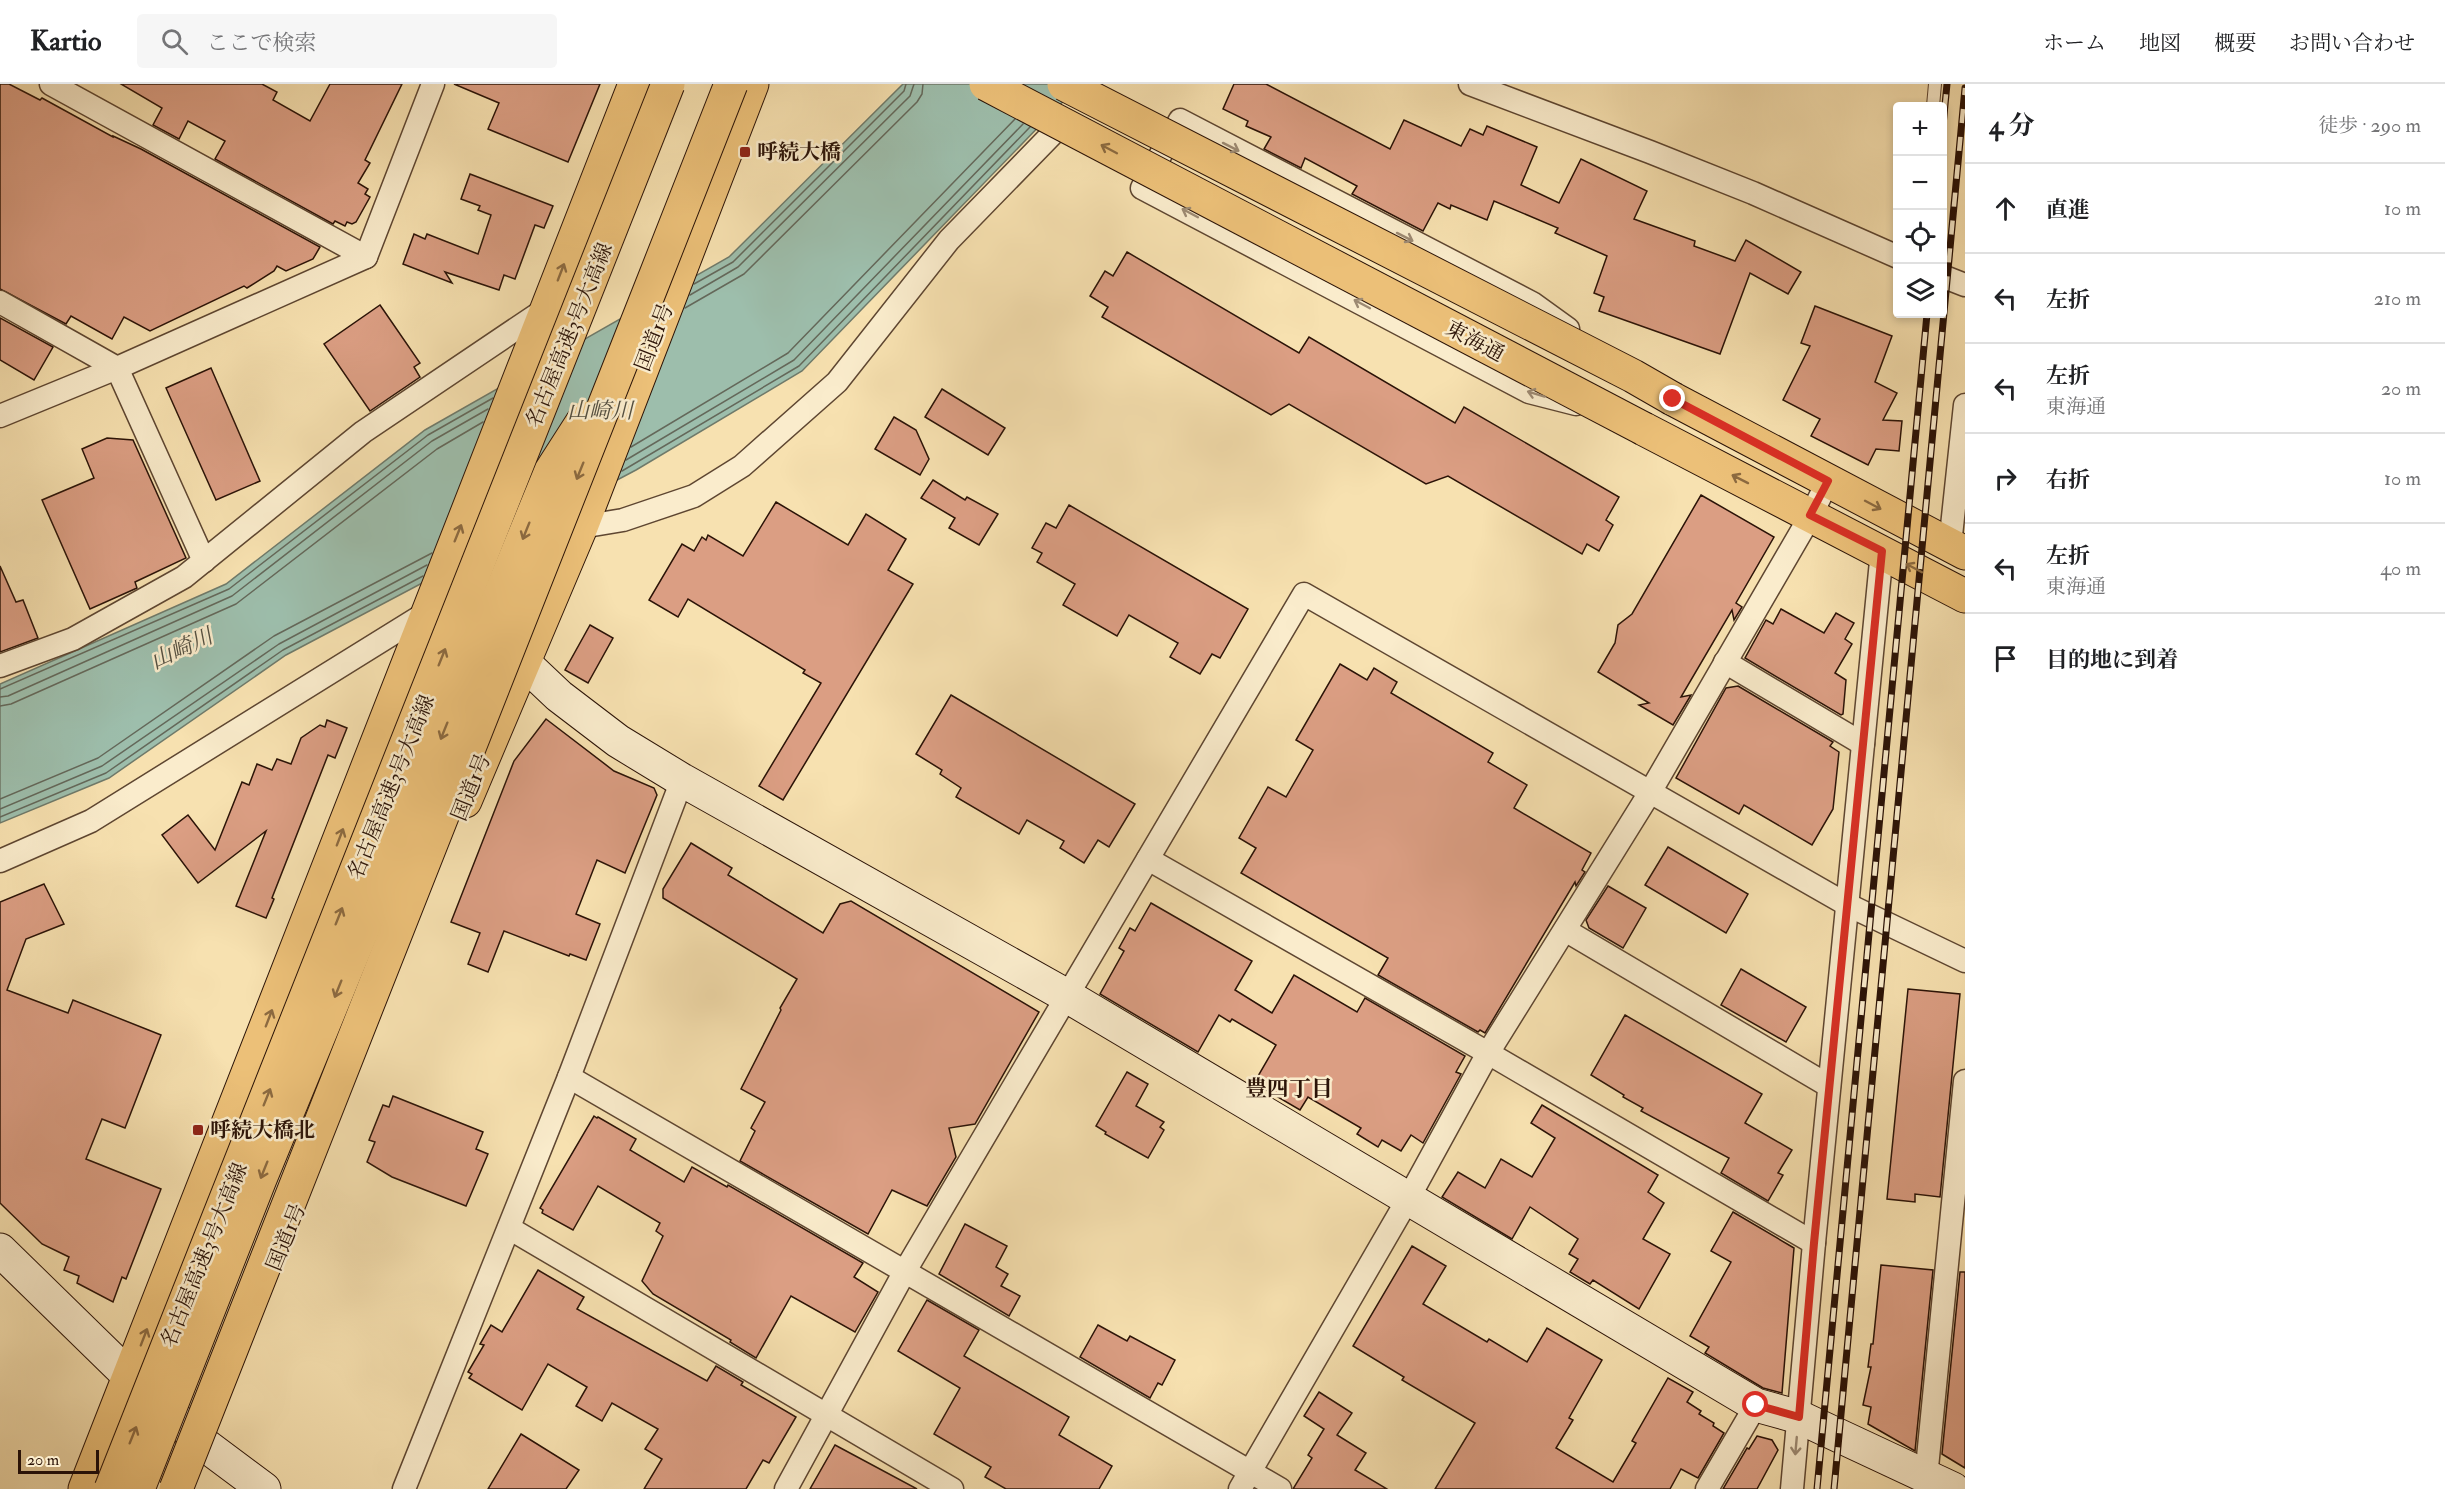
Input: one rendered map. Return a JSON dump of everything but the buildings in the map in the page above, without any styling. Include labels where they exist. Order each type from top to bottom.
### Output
[{"type":"main road","points":[[85,1489],[635,84]]},
{"type":"main road","name":"名古屋高速3号大高線","points":[[111,1489],[668,84]]},
{"type":"main road","points":[[176,1489],[463,760],[627,353],[731,84]]},
{"type":"main road","name":"国道1号","points":[[185,1489],[201,1442],[522,661],[586,515],[752,84]]},
{"type":"main road","name":"東海通","points":[[986,84],[1612,414],[1882,551],[1965,596]]},
{"type":"main road","name":"東海通","points":[[1064,84],[1100,93],[1958,549]]},
{"type":"main road","points":[[138,1489],[265,1168],[551,471],[627,353]]},
{"type":"street","points":[[51,84],[366,257]]},
{"type":"street","points":[[0,416],[117,368],[366,257],[434,84]]},
{"type":"street","points":[[1470,84],[1753,193],[1893,255]]},
{"type":"street","points":[[1612,414],[1529,392],[1142,188],[1180,120],[1532,303],[1633,376]]},
{"type":"street","points":[[586,515],[623,519],[694,496],[742,466],[837,382],[949,240],[1062,124]]},
{"type":"street","points":[[1947,278],[1965,285]]},
{"type":"street","points":[[0,302],[117,368],[204,561]]},
{"type":"street","points":[[0,666],[73,639],[184,577],[363,432],[547,308]]},
{"type":"street","points":[[1958,549],[1965,405]]},
{"type":"street","points":[[1245,1480],[1408,1199],[1488,1053],[1649,794],[1828,481]]},
{"type":"street","points":[[1792,1489],[1846,904],[1882,551]]},
{"type":"street","points":[[786,1489],[905,1271],[1304,594],[1649,794],[1846,904],[1965,961]]},
{"type":"street","points":[[0,861],[91,821],[431,601]]},
{"type":"street","points":[[522,661],[559,696],[601,728],[682,780],[1067,996],[1756,1405],[1799,1417],[1935,1484],[1965,1081]]},
{"type":"street","points":[[1725,662],[1863,744]]},
{"type":"street","points":[[404,1489],[569,1077],[682,780]]},
{"type":"street","points":[[1148,859],[1814,1243]]},
{"type":"street","points":[[1565,930],[1829,1086]]},
{"type":"street","points":[[569,1077],[905,1271],[1245,1480],[1280,1489]]},
{"type":"street","points":[[509,1228],[952,1489]]},
{"type":"street","points":[[0,1250],[129,1376],[201,1442],[264,1489]]},
{"type":"street","points":[[1707,1489],[1756,1405]]},
{"type":"lane","points":[[1933,102],[1935,84]]},
{"type":"water","name":"山崎川","points":[[903,84],[1080,84],[802,371],[636,470],[286,655],[109,778],[0,823],[0,684],[226,584],[425,430],[729,257]]},
{"type":"railway","points":[[1945,102],[1947,84]]},
{"type":"railway","points":[[1834,1489],[1965,88]]},
{"type":"railway","points":[[1817,1489],[1927,318]]},
{"type":"place","name":"呼続大橋","points":[[745,152]]},
{"type":"place","name":"呼続大橋北","points":[[198,1130]]},
{"type":"district","name":"豊四丁目","points":[[1289,1088]]},
{"type":"route","points":[[1673,399],[1828,481],[1810,515],[1882,551],[1846,904],[1799,1417],[1756,1405]]}]
